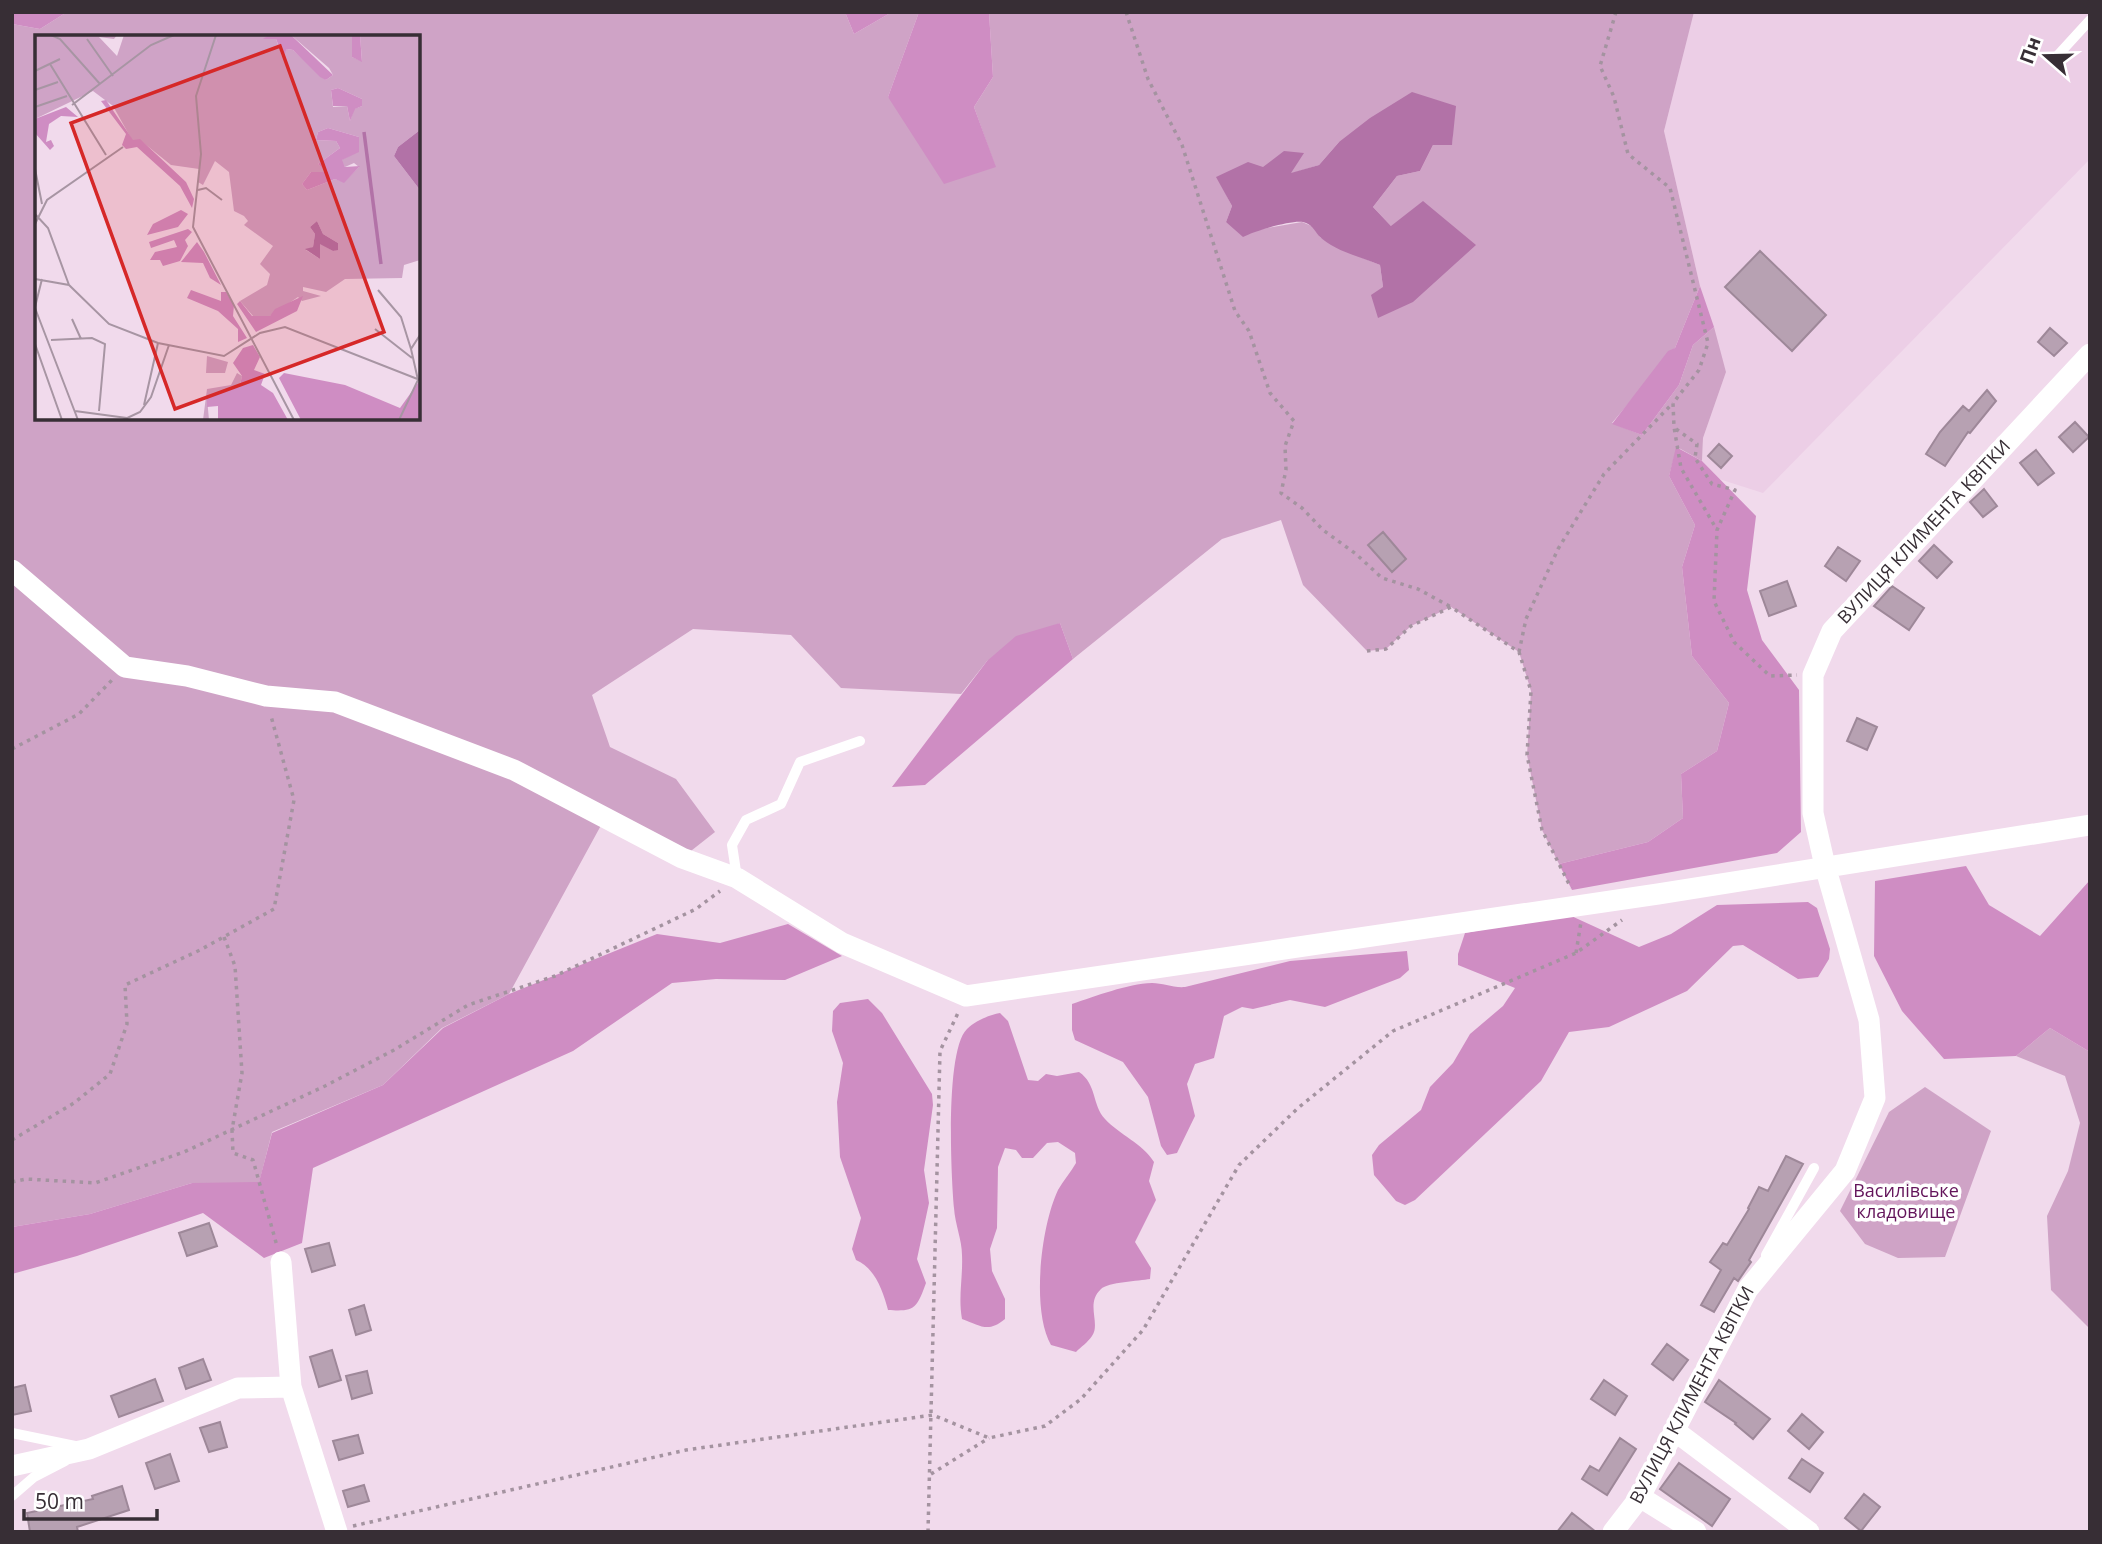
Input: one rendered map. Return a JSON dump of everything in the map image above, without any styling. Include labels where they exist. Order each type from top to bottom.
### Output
[{"type":"street","name":"ВУЛИЦЯ КЛИМЕНТА КВІТКИ","points":[[1613,1532],[1640,1497],[1748,1289],[1845,1171],[1875,1098],[1868,1020],[1825,866],[1814,813],[1813,675],[1832,631],[2090,354]]},
{"type":"street","points":[[12,570],[125,667],[187,676],[266,696],[335,702],[514,771],[682,858],[737,878],[842,943],[966,996],[1578,897],[1825,866],[2090,825]]},
{"type":"street","points":[[281,1262],[291,1387],[336,1531]]},
{"type":"street","points":[[12,1466],[89,1449],[239,1388],[291,1387]]},
{"type":"street","points":[[1675,1431],[1808,1532]]},
{"type":"street","points":[[1640,1497],[1696,1532]]},
{"type":"lane","points":[[2058,55],[2090,20]]},
{"type":"lane","points":[[737,878],[733,845],[746,820],[781,804],[800,762],[860,741]]},
{"type":"lane","points":[[1748,1289],[1814,1168]]},
{"type":"lane","points":[[12,1433],[89,1449]]},
{"type":"lane","points":[[12,1496],[34,1477],[89,1449]]},
{"type":"path","points":[[1126,12],[1148,79],[1182,145],[1235,312],[1249,331],[1270,393],[1294,421],[1285,446],[1286,470],[1280,493],[1303,508],[1323,530],[1356,554],[1382,578],[1419,589],[1519,652]]},
{"type":"path","points":[[1576,953],[1578,897],[1542,830],[1527,755],[1531,691],[1519,652],[1526,619],[1553,560],[1604,474],[1673,403],[1699,370],[1708,343],[1670,188],[1628,154],[1614,97],[1600,66],[1616,12]]},
{"type":"path","points":[[1673,403],[1681,468],[1717,530]]},
{"type":"path","points":[[1674,427],[1697,444],[1695,458],[1712,484],[1735,490],[1717,530],[1714,601],[1734,642],[1770,676],[1813,675]]},
{"type":"path","points":[[1367,651],[1386,649],[1411,626],[1451,607]]},
{"type":"path","points":[[12,749],[79,714],[125,667]]},
{"type":"path","points":[[12,1140],[74,1103],[110,1074],[127,1024],[125,985],[224,937],[274,909],[294,800],[266,696]]},
{"type":"path","points":[[12,1182],[26,1179],[95,1182],[184,1152],[326,1086],[394,1050],[468,1005],[555,976],[696,909],[737,878]]},
{"type":"path","points":[[930,1474],[989,1438],[1045,1426],[1081,1399],[1143,1330],[1239,1165],[1298,1108],[1393,1031],[1576,953],[1627,916]]},
{"type":"path","points":[[224,937],[235,966],[242,1073],[232,1130],[233,1153],[253,1160],[281,1262]]},
{"type":"path","points":[[928,1532],[940,1051],[966,996]]},
{"type":"path","points":[[336,1531],[686,1450],[933,1415],[989,1438]]},
{"type":"shaded area","points":[[12,12],[67,12],[40,29],[12,24]]},
{"type":"shaded area","points":[[845,12],[892,12],[854,34]]},
{"type":"shaded area","points":[[919,12],[989,12],[993,77],[974,107],[996,167],[944,184],[888,97]]},
{"type":"shaded area","points":[[1694,12],[2090,12],[2090,159],[1763,493],[1719,479],[1702,461],[1703,438],[1726,372],[1700,286],[1664,131]]},
{"type":"shaded area","points":[[1412,92],[1456,106],[1452,145],[1433,145],[1420,171],[1397,176],[1373,207],[1391,226],[1423,201],[1476,245],[1413,302],[1378,318],[1371,295],[1383,287],[1380,265],[1332,246],[1303,222],[1273,226],[1243,237],[1226,222],[1232,206],[1216,177],[1248,162],[1263,167],[1284,151],[1304,153],[1291,173],[1319,165],[1339,142],[1370,118]]},
{"type":"shaded area","points":[[1700,286],[1714,327],[1693,345],[1679,385],[1642,435],[1612,424],[1668,351],[1675,348]]},
{"type":"shaded area","points":[[1676,447],[1702,461],[1756,516],[1747,590],[1762,640],[1799,690],[1801,832],[1777,853],[1572,890],[1559,864],[1648,842],[1683,818],[1681,774],[1717,751],[1729,703],[1692,656],[1682,567],[1695,525],[1669,476]]},
{"type":"shaded area","points":[[1060,623],[1073,659],[925,785],[892,787],[987,661],[1016,636]]},
{"type":"shaded area","points":[[1966,866],[1989,905],[2040,936],[2090,880],[2090,1052],[2050,1028],[2016,1056],[1944,1059],[1902,1011],[1874,956],[1875,881]]},
{"type":"shaded area","points":[[1808,902],[1817,908],[1830,949],[1829,959],[1818,977],[1798,979],[1743,945],[1733,946],[1687,991],[1609,1027],[1569,1032],[1541,1081],[1415,1200],[1405,1205],[1396,1201],[1374,1175],[1372,1155],[1379,1145],[1421,1110],[1430,1087],[1453,1063],[1470,1034],[1503,1006],[1515,988],[1458,965],[1458,954],[1465,933],[1567,914],[1639,947],[1671,934],[1717,905]]},
{"type":"shaded area","points":[[788,924],[842,956],[785,980],[716,979],[672,983],[573,1051],[313,1168],[302,1243],[264,1258],[203,1213],[77,1256],[12,1274],[12,1227],[90,1214],[192,1183],[259,1182],[272,1133],[383,1085],[443,1028],[509,994],[657,934],[720,943]]},
{"type":"shaded area","points":[[1407,951],[1409,970],[1400,978],[1325,1007],[1290,1000],[1253,1009],[1242,1007],[1224,1016],[1214,1058],[1195,1064],[1187,1084],[1195,1116],[1177,1153],[1167,1155],[1161,1146],[1148,1097],[1123,1062],[1075,1040],[1072,1030],[1072,1004],[1122,988],[1152,983],[1185,987],[1290,961]]},
{"type":"shaded area","points":[[868,999],[882,1013],[932,1094],[933,1105],[924,1170],[929,1203],[917,1259],[926,1283],[914,1307],[904,1310],[888,1310],[873,1274],[856,1260],[852,1249],[861,1218],[840,1157],[837,1102],[843,1063],[832,1031],[833,1011],[840,1003]]},
{"type":"shaded area","points":[[1000,1013],[1008,1021],[1028,1080],[1038,1081],[1046,1074],[1057,1076],[1079,1072],[1089,1082],[1105,1119],[1154,1162],[1149,1181],[1156,1200],[1135,1242],[1151,1268],[1150,1279],[1117,1283],[1101,1289],[1096,1295],[1093,1307],[1094,1331],[1076,1352],[1051,1345],[1041,1311],[1041,1268],[1047,1224],[1058,1190],[1076,1163],[1075,1153],[1058,1142],[1047,1143],[1033,1158],[1022,1158],[1016,1150],[1005,1148],[998,1167],[997,1228],[990,1249],[992,1271],[1005,1299],[1005,1319],[989,1327],[962,1319],[962,1249],[955,1214],[952,1169],[951,1114],[955,1061],[960,1041],[967,1029],[982,1019]]},
{"type":"green space","points":[[67,12],[845,12],[854,34],[892,12],[919,12],[888,97],[995,166],[974,107],[993,77],[989,12],[1694,12],[1664,131],[1700,286],[1675,348],[1612,423],[1642,435],[1679,385],[1693,345],[1714,327],[1726,372],[1703,438],[1702,461],[1677,447],[1669,476],[1695,525],[1682,567],[1692,656],[1729,703],[1717,751],[1681,774],[1683,818],[1648,842],[1559,864],[1542,830],[1527,755],[1531,691],[1519,652],[1451,607],[1411,626],[1386,649],[1367,651],[1303,585],[1281,520],[1222,539],[1073,659],[1060,623],[987,661],[961,694],[841,688],[791,635],[693,629],[592,695],[610,747],[676,779],[715,832],[682,858],[605,818],[509,994],[442,1028],[383,1085],[272,1132],[259,1183],[192,1183],[90,1214],[12,1227],[12,24],[40,29]],"holes":[[[1453,129],[1452,144],[1433,145],[1420,171],[1397,176],[1373,207],[1391,226],[1413,302],[1383,287],[1380,265],[1320,237],[1314,227],[1302,222],[1256,230],[1226,222],[1232,206],[1217,177],[1263,167],[1290,174],[1319,165],[1339,142]]]},
{"type":"green space","points":[[2050,1028],[2090,1052],[2090,1329],[2051,1290],[2047,1216],[2068,1171],[2080,1123],[2065,1076],[2016,1056]]},
{"type":"green space","name":"Василівське кладовище","points":[[1925,1087],[1991,1131],[1945,1257],[1898,1258],[1865,1244],[1840,1211],[1889,1112]]},
{"type":"building","points":[[1760,251],[1826,315],[1792,351],[1725,287]]},
{"type":"building","points":[[2050,328],[2067,343],[2054,356],[2038,342]]},
{"type":"building","points":[[1987,390],[1996,401],[1970,433],[1968,432],[1945,466],[1926,454],[1940,432],[1963,406],[1969,411]]},
{"type":"building","points":[[2075,422],[2089,437],[2073,452],[2059,437]]},
{"type":"building","points":[[1719,444],[1732,456],[1721,468],[1708,456]]},
{"type":"building","points":[[2036,450],[2054,473],[2038,485],[2020,463]]},
{"type":"building","points":[[1984,489],[1997,506],[1983,517],[1970,502]]},
{"type":"building","points":[[1383,532],[1406,559],[1392,572],[1368,545]]},
{"type":"building","points":[[1934,545],[1952,562],[1937,578],[1919,561]]},
{"type":"building","points":[[1838,547],[1860,561],[1846,581],[1825,566]]},
{"type":"building","points":[[1787,581],[1796,606],[1769,616],[1760,591]]},
{"type":"building","points":[[1892,586],[1924,608],[1909,630],[1874,606]]},
{"type":"building","points":[[1857,718],[1877,727],[1867,750],[1847,741]]},
{"type":"building","points":[[1786,1156],[1803,1164],[1749,1260],[1751,1262],[1738,1281],[1734,1278],[1714,1312],[1701,1305],[1721,1270],[1710,1262],[1723,1243],[1727,1245],[1759,1187],[1768,1191]]},
{"type":"building","points":[[209,1223],[217,1246],[187,1256],[179,1233]]},
{"type":"building","points":[[329,1243],[335,1265],[312,1272],[305,1249]]},
{"type":"building","points":[[364,1305],[371,1330],[356,1335],[349,1310]]},
{"type":"building","points":[[1667,1344],[1688,1360],[1673,1380],[1652,1364]]},
{"type":"building","points":[[332,1350],[341,1380],[319,1387],[310,1357]]},
{"type":"building","points":[[203,1359],[211,1380],[186,1389],[179,1368]]},
{"type":"building","points":[[367,1371],[372,1393],[352,1399],[346,1376]]},
{"type":"building","points":[[155,1379],[163,1401],[119,1417],[111,1396]]},
{"type":"building","points":[[1604,1380],[1627,1396],[1615,1415],[1591,1399]]},
{"type":"building","points":[[1719,1380],[1770,1419],[1753,1439],[1736,1423],[1705,1402]]},
{"type":"building","points":[[25,1385],[31,1411],[12,1415],[12,1388]]},
{"type":"building","points":[[1802,1414],[1823,1432],[1809,1449],[1788,1431]]},
{"type":"building","points":[[220,1422],[227,1447],[209,1452],[200,1428]]},
{"type":"building","points":[[358,1435],[363,1453],[339,1460],[333,1441]]},
{"type":"building","points":[[1620,1438],[1636,1449],[1607,1495],[1582,1479],[1590,1466],[1599,1471]]},
{"type":"building","points":[[170,1454],[179,1481],[155,1489],[146,1463]]},
{"type":"building","points":[[1802,1459],[1823,1473],[1810,1492],[1789,1478]]},
{"type":"building","points":[[1679,1463],[1730,1499],[1712,1526],[1660,1489]]},
{"type":"building","points":[[364,1485],[369,1501],[348,1507],[343,1491]]},
{"type":"building","points":[[122,1486],[129,1510],[77,1527],[78,1532],[30,1532],[27,1513],[93,1499],[92,1496]]},
{"type":"building","points":[[1864,1494],[1880,1507],[1861,1531],[1845,1518]]},
{"type":"building","points":[[1572,1513],[1596,1532],[1557,1532]]}]
